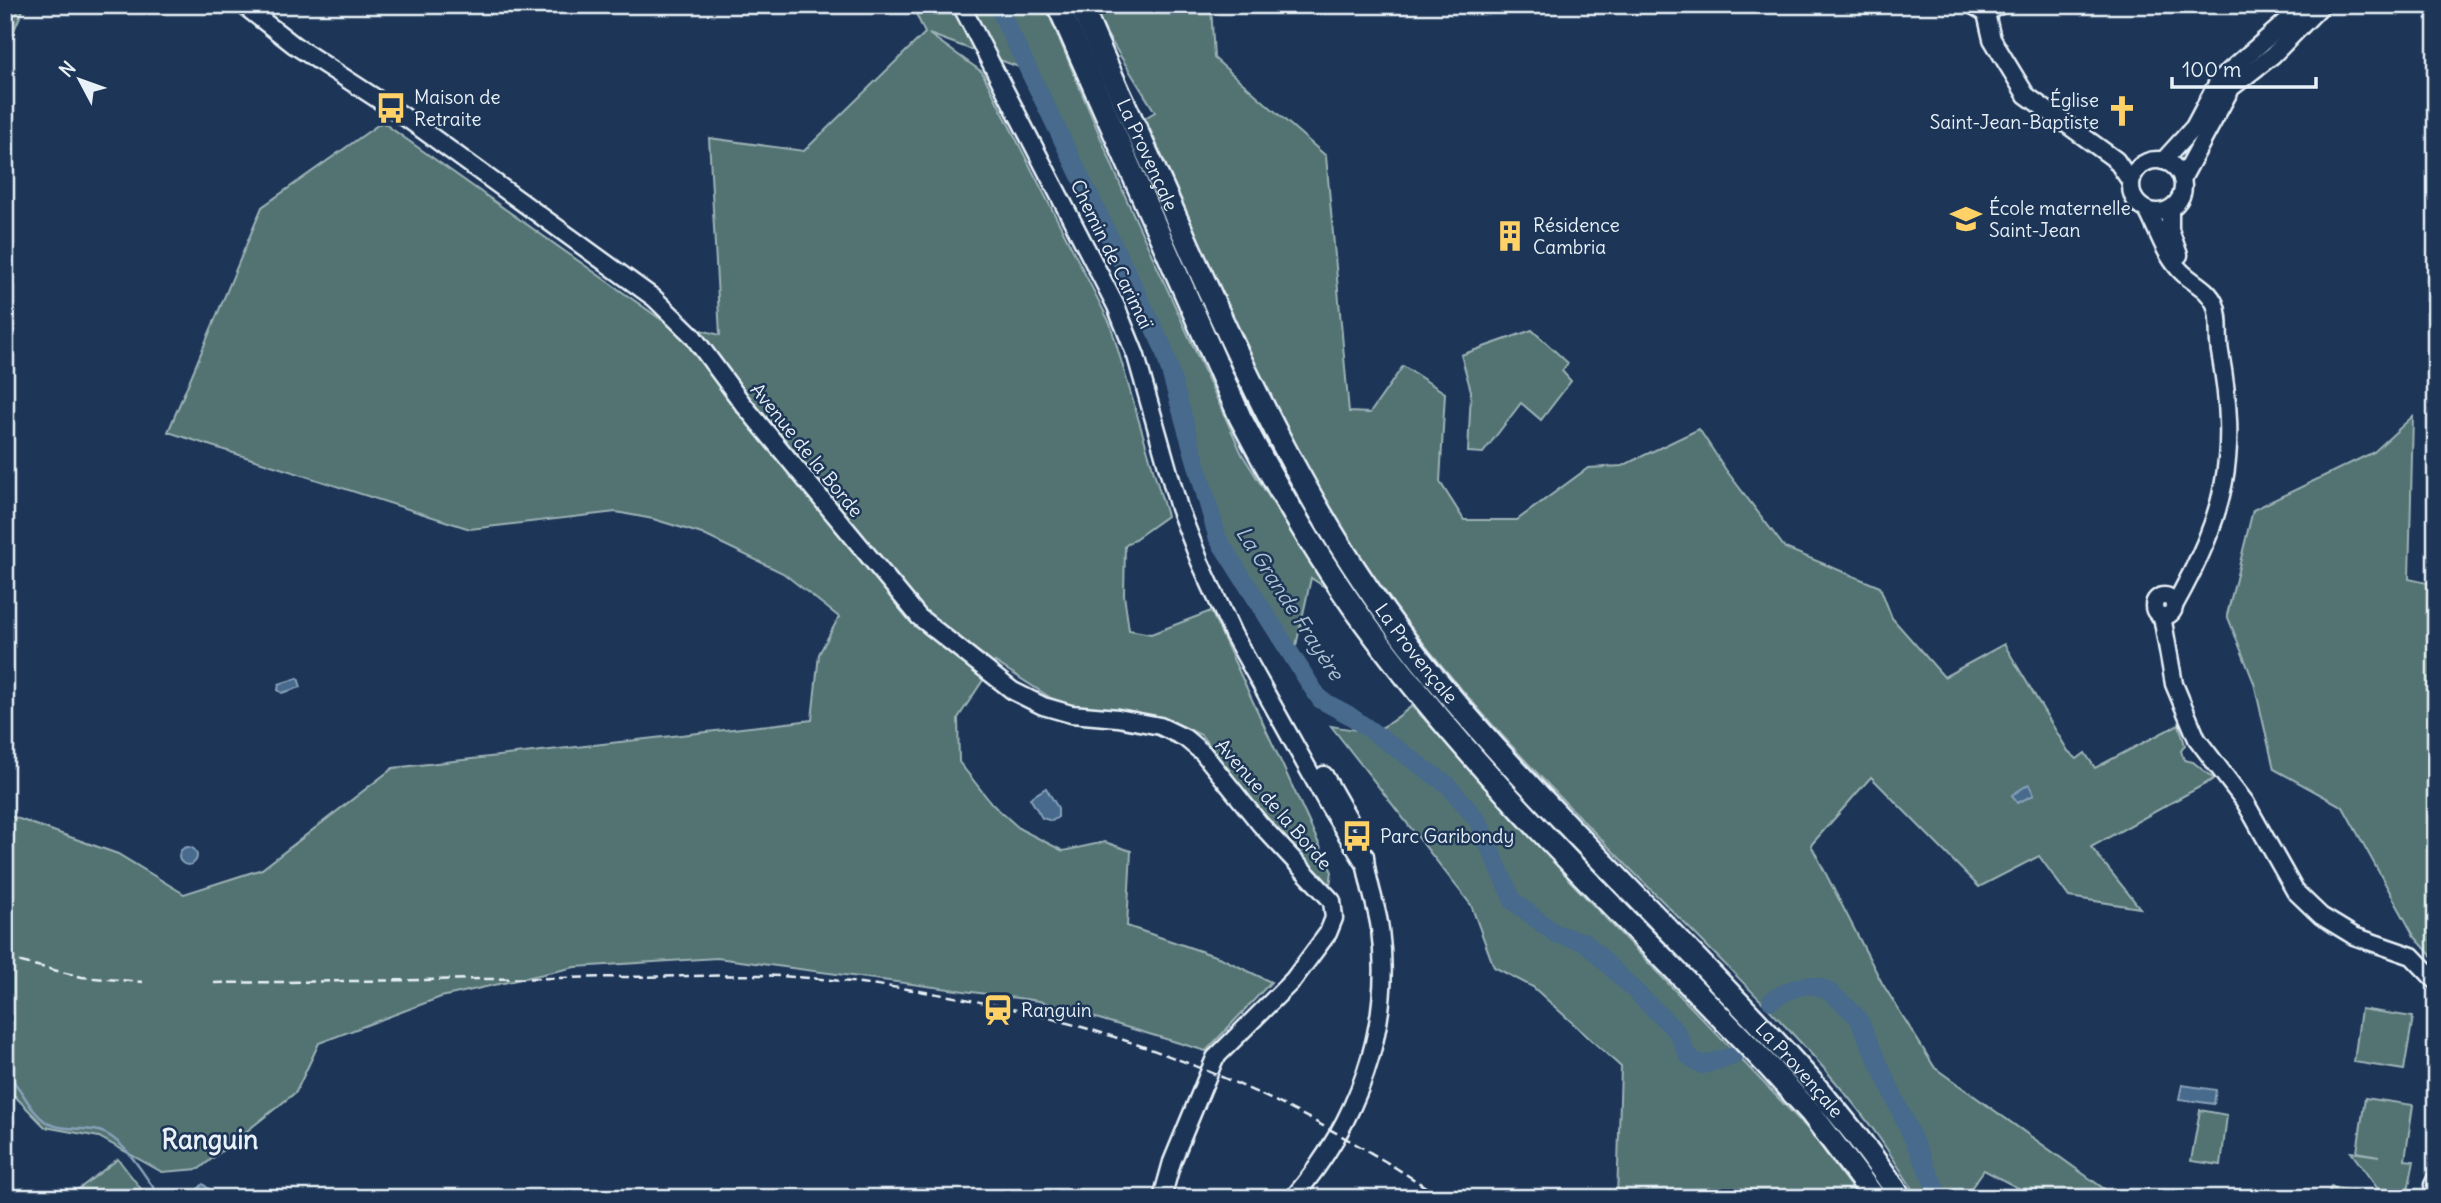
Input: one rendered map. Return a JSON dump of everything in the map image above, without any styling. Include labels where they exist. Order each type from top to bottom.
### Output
[{"type":"highway","name":"La Provençale","points":[[1058,5],[1240,417],[1275,484],[1339,585],[1406,677],[1459,740],[1811,1113],[1875,1198]]},
{"type":"highway","name":"La Provençale","points":[[1082,5],[1262,408],[1312,502],[1388,618],[1460,708],[1527,782],[1808,1076],[1867,1149],[1901,1198]]},
{"type":"street","name":"Avenue de la Borde","points":[[243,5],[285,38],[413,122],[654,298],[692,335],[777,447],[919,617],[1004,685],[1043,706],[1071,714],[1160,726],[1185,738],[1203,753],[1260,824],[1332,901],[1334,918],[1328,933],[1293,980],[1222,1049],[1203,1082],[1167,1176],[1162,1198]]},
{"type":"street","name":"Chemin de Carimaï","points":[[961,5],[1121,316],[1143,378],[1183,520],[1233,634],[1365,864],[1377,912],[1382,957],[1381,992],[1374,1044],[1362,1085],[1349,1114],[1320,1164],[1293,1198]]},
{"type":"street","points":[[2163,161],[2194,127],[2219,80],[2305,5]]},
{"type":"street","points":[[2322,5],[2273,55],[2231,88],[2182,179],[2181,196],[2170,209],[2168,221],[2174,243],[2193,278],[2210,295],[2216,307],[2230,431],[2221,500],[2211,530],[2169,607],[2168,656],[2180,702],[2201,748],[2245,802],[2295,891],[2321,916],[2354,936],[2412,956],[2436,981]]},
{"type":"street","points":[[1986,8],[1992,39],[2025,95],[2116,160],[2131,182],[2132,197],[2148,212],[2168,256],[2181,272],[2193,278]]},
{"type":"street","points":[[2116,160],[2127,159],[2143,164],[2163,161],[2175,167],[2182,179]]},
{"type":"street","points":[[2131,182],[2143,164]]},
{"type":"street","points":[[2148,212],[2170,209]]},
{"type":"street","points":[[2435,1195],[2433,1185],[2436,1179]]},
{"type":"green space","points":[[5,5],[25,5],[5,51]]},
{"type":"green space","points":[[912,5],[1045,5],[1126,198],[1242,454],[1326,588],[1311,578],[1294,655],[1219,525],[1159,326],[1035,73],[929,34],[982,72],[1110,323],[1167,516],[1125,546],[1124,595],[1129,630],[1151,634],[1211,611],[1332,872],[1330,885],[1270,824],[1201,735],[1174,722],[1130,711],[1085,710],[1051,698],[995,662],[958,718],[959,762],[992,804],[1020,829],[1063,851],[1105,842],[1131,851],[1127,926],[1221,958],[1271,982],[1206,1051],[1039,1001],[717,958],[575,967],[441,997],[319,1043],[296,1092],[199,1169],[162,1172],[99,1137],[45,1127],[5,1086],[5,814],[118,854],[184,894],[262,869],[393,768],[812,720],[819,654],[839,617],[783,573],[702,534],[653,519],[616,512],[470,529],[168,432],[262,207],[382,122],[662,320],[720,335],[709,138],[804,151],[925,33]]},
{"type":"green space","points":[[1095,5],[1211,5],[1214,58],[1326,156],[1349,412],[1370,413],[1403,366],[1445,393],[1440,482],[1464,520],[1517,520],[1588,468],[1622,466],[1699,429],[1726,470],[1785,548],[1880,587],[1892,618],[1944,677],[2004,644],[2068,751],[2077,759],[2085,753],[2095,768],[2179,724],[2185,745],[2181,751],[2184,760],[2193,762],[2214,779],[2091,847],[2140,908],[2069,897],[2039,856],[1979,887],[1871,777],[1811,845],[1882,983],[1935,1068],[2117,1198],[2037,1198],[1984,1170],[1964,1198],[1918,1198],[1878,1136],[1816,1059],[1546,782],[1435,658],[1361,557],[1291,436],[1230,310],[1145,118],[1155,112],[1103,28]]},
{"type":"green space","points":[[1532,330],[1568,363],[1562,371],[1571,381],[1541,420],[1521,403],[1483,453],[1468,452],[1471,391],[1461,355]]},
{"type":"green space","points":[[2413,416],[2409,579],[2436,585],[2436,961],[2414,936],[2343,807],[2274,769],[2254,683],[2227,615],[2253,510],[2374,452]]},
{"type":"green space","points":[[1412,706],[1565,871],[1568,879],[1807,1128],[1859,1198],[1617,1198],[1621,1067],[1533,987],[1494,967],[1471,905],[1331,726],[1375,730]]},
{"type":"green space","points":[[2361,1009],[2413,1017],[2404,1070],[2354,1062]]},
{"type":"green space","points":[[2365,1098],[2413,1105],[2405,1160],[2414,1161],[2408,1191],[2419,1198],[2326,1198],[2331,1187],[2383,1196],[2351,1152],[2379,1156],[2357,1152]]},
{"type":"green space","points":[[2200,1110],[2227,1115],[2221,1165],[2191,1161]]},
{"type":"green space","points":[[118,1159],[148,1198],[67,1198]]},
{"type":"water","points":[[298,678],[301,687],[282,693],[278,690],[279,684]]},
{"type":"water","points":[[2029,784],[2034,795],[2017,803],[2012,795]]},
{"type":"water","points":[[1046,788],[1058,808],[1058,817],[1052,821],[1042,818],[1030,798]]},
{"type":"water","points":[[188,847],[194,850],[197,856],[194,862],[188,865],[182,862],[179,856],[182,850]]},
{"type":"water","points":[[2182,1085],[2216,1090],[2214,1104],[2179,1099]]},
{"type":"water","points":[[203,1184],[219,1198],[199,1198],[194,1193]]},
{"type":"waterway","name":"La Grande Frayère","points":[[997,5],[1163,347],[1218,539],[1315,692],[1321,700],[1349,715],[1448,785],[1478,821],[1513,901],[1556,934],[1585,942],[1677,1032],[1688,1056],[1702,1065],[1733,1056]]},
{"type":"waterway","name":"La Grande Frayère","points":[[1771,1001],[1797,987],[1818,987],[1837,998],[1858,1018],[1940,1198]]},
{"type":"waterway","points":[[5,1073],[34,1111],[46,1122],[58,1127],[99,1131],[117,1142],[134,1160],[161,1198]]},
{"type":"railway","points":[[5,958],[82,977],[143,982]]},
{"type":"railway","points":[[214,983],[760,975],[853,982],[943,995],[1031,1013],[1117,1038],[1201,1068],[1283,1105],[1363,1148],[1442,1198]]},
{"type":"place","name":"Maison de Retraite","points":[[391,108]]},
{"type":"place","name":"Église Saint-Jean-Baptiste","points":[[2122,111]]},
{"type":"place","name":"École maternelle Saint-Jean","points":[[1966,219]]},
{"type":"place","name":"Résidence Cambria","points":[[1510,236]]},
{"type":"place","name":"Parc Garibondy","points":[[1357,836]]},
{"type":"place","name":"Ranguin","points":[[998,1010]]},
{"type":"district","name":"Ranguin","points":[[210,1139]]}]
